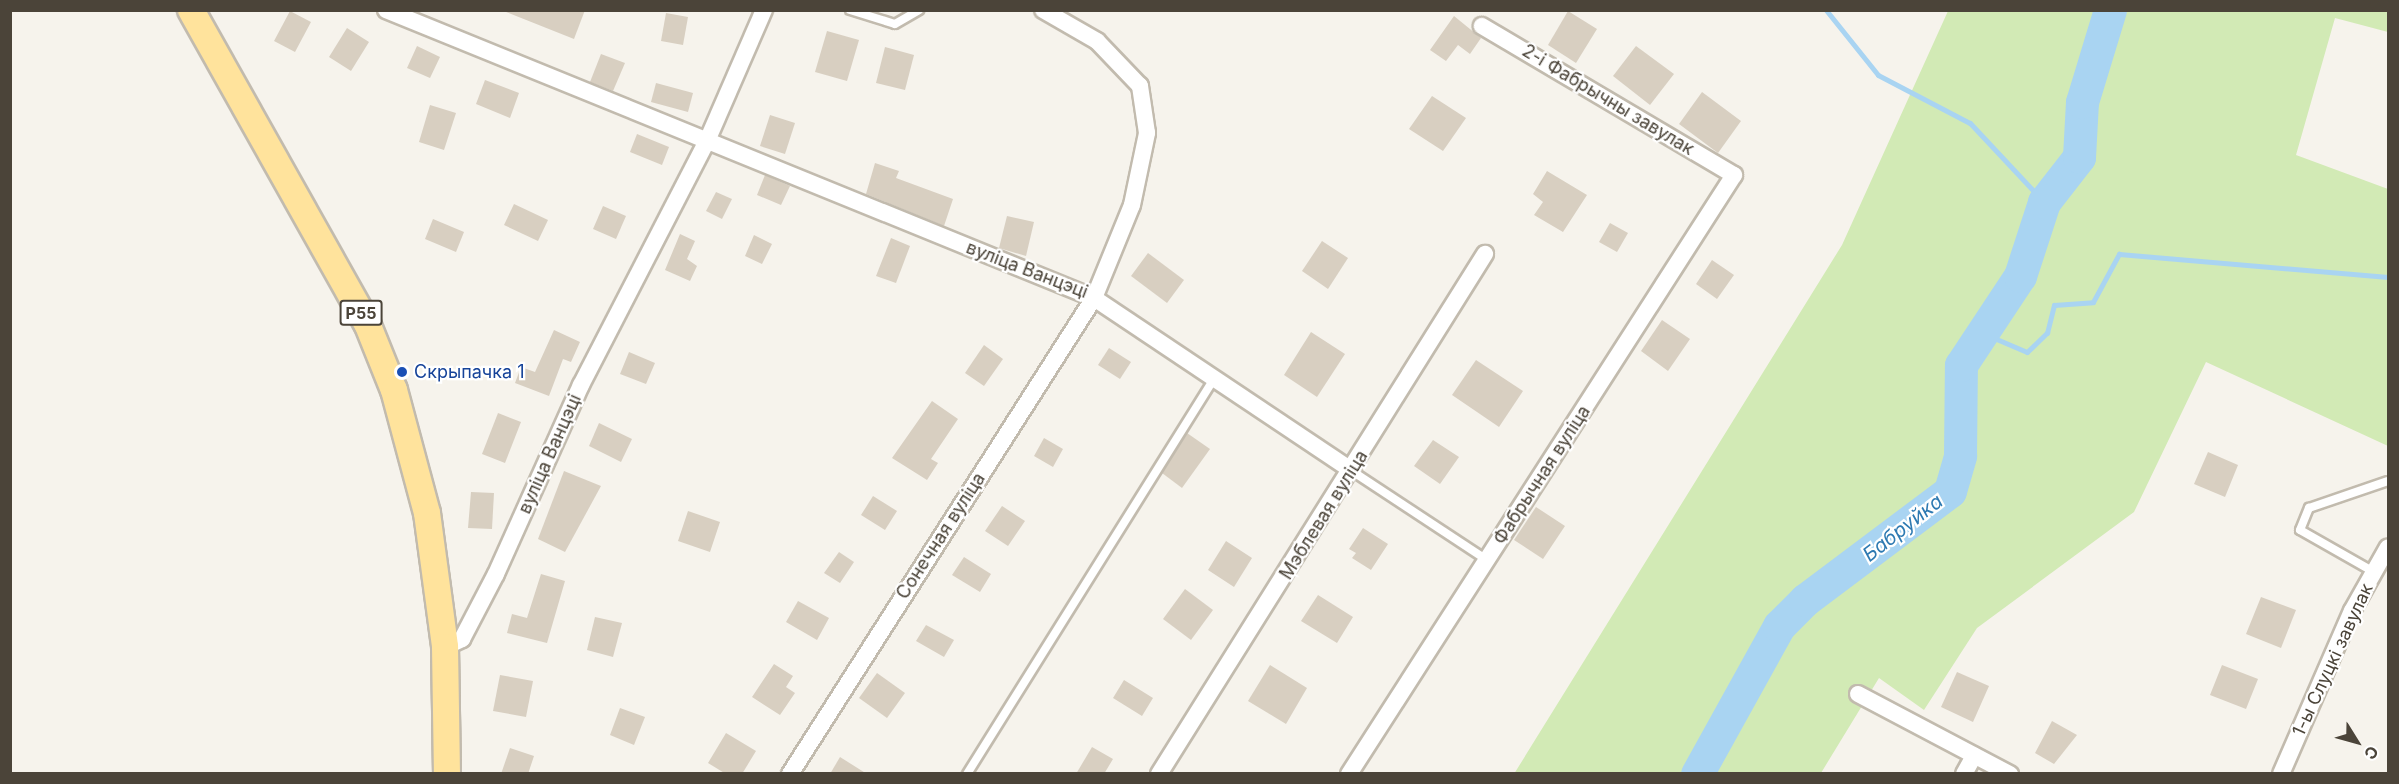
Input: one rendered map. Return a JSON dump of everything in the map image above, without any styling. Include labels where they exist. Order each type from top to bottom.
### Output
[{"type":"main road","name":"Р55","points":[[191,10],[367,323],[394,390],[427,513],[445,647],[447,774]]},
{"type":"street","name":"вуліца Ванцэці","points":[[386,10],[1094,298],[1132,205],[1147,133],[1140,86],[1097,41],[1043,10]]},
{"type":"street","name":"вуліца Ванцэці","points":[[445,647],[462,639],[496,574],[581,385],[707,141],[764,10]]},
{"type":"street","name":"2-і Фабрычны завулак","points":[[1482,26],[1734,175]]},
{"type":"street","name":"Фабрычная вуліца","points":[[1349,774],[1734,175]]},
{"type":"street","name":"Мэблевая вуліца","points":[[1159,774],[1352,471],[1485,254]]},
{"type":"street","points":[[1094,298],[1352,471]]},
{"type":"street","name":"Сонечная вуліца","points":[[790,774],[1094,298]]},
{"type":"street","name":"1-ы Слуцкі завулак","points":[[2280,774],[2374,572],[2388,547]]},
{"type":"street","points":[[1858,694],[2010,774]]},
{"type":"street","points":[[1964,774],[1974,756]]},
{"type":"lane","points":[[850,10],[895,24],[919,10]]},
{"type":"lane","points":[[967,774],[1214,378]]},
{"type":"lane","points":[[1352,471],[1487,560]]},
{"type":"lane","points":[[2374,572],[2300,530],[2309,508],[2388,481]]},
{"type":"green space","points":[[1948,11],[2388,11],[2388,32],[2335,18],[2296,155],[2388,189],[2388,446],[2206,362],[2134,512],[1977,628],[1924,710],[1879,678],[1821,773],[1514,774],[1842,245]]},
{"type":"building","points":[[501,10],[585,10],[574,39]]},
{"type":"building","points":[[290,11],[311,22],[295,52],[274,41]]},
{"type":"building","points":[[1568,11],[1597,29],[1576,63],[1548,45]]},
{"type":"building","points":[[666,13],[688,17],[683,45],[661,41]]},
{"type":"building","points":[[1454,16],[1481,38],[1470,54],[1458,45],[1446,61],[1430,50]]},
{"type":"building","points":[[347,28],[369,42],[351,71],[329,57]]},
{"type":"building","points":[[827,31],[859,40],[847,81],[815,72]]},
{"type":"building","points":[[417,46],[440,57],[430,78],[407,68]]},
{"type":"building","points":[[1636,46],[1674,74],[1650,105],[1613,76]]},
{"type":"building","points":[[885,47],[914,55],[905,90],[876,83]]},
{"type":"building","points":[[601,54],[625,63],[613,91],[590,82]]},
{"type":"building","points":[[485,80],[519,93],[510,118],[476,104]]},
{"type":"building","points":[[656,83],[693,93],[688,112],[651,102]]},
{"type":"building","points":[[1702,92],[1741,121],[1718,153],[1679,124]]},
{"type":"building","points":[[1432,96],[1466,118],[1443,151],[1409,129]]},
{"type":"building","points":[[430,105],[456,113],[444,150],[419,142]]},
{"type":"building","points":[[770,115],[795,123],[785,154],[760,146]]},
{"type":"building","points":[[637,134],[669,147],[662,165],[630,152]]},
{"type":"building","points":[[875,163],[899,171],[896,178],[953,199],[944,226],[866,194]]},
{"type":"building","points":[[1547,171],[1587,195],[1563,232],[1534,215],[1543,202],[1533,194]]},
{"type":"building","points":[[765,175],[790,186],[781,205],[757,195]]},
{"type":"building","points":[[716,192],[732,199],[722,219],[706,211]]},
{"type":"building","points":[[514,204],[548,220],[538,241],[504,225]]},
{"type":"building","points":[[603,206],[626,216],[616,239],[593,229]]},
{"type":"building","points":[[1007,216],[1034,222],[1026,256],[999,248]]},
{"type":"building","points":[[433,219],[464,232],[456,252],[425,239]]},
{"type":"building","points":[[1610,223],[1628,233],[1617,252],[1599,242]]},
{"type":"building","points":[[680,234],[695,241],[687,259],[697,266],[690,281],[665,270]]},
{"type":"building","points":[[754,235],[772,244],[762,264],[745,256]]},
{"type":"building","points":[[891,238],[910,246],[896,283],[876,276]]},
{"type":"building","points":[[1322,241],[1348,258],[1328,289],[1302,271]]},
{"type":"building","points":[[1148,253],[1184,280],[1167,303],[1131,276]]},
{"type":"building","points":[[1712,260],[1734,275],[1717,299],[1696,284]]},
{"type":"building","points":[[1662,320],[1690,339],[1668,371],[1641,351]]},
{"type":"building","points":[[554,330],[580,342],[571,362],[563,359],[549,396],[515,383],[521,367],[535,372]]},
{"type":"building","points":[[1311,332],[1345,354],[1317,397],[1284,375]]},
{"type":"building","points":[[984,345],[1003,359],[984,386],[965,373]]},
{"type":"building","points":[[1109,348],[1131,362],[1120,379],[1098,365]]},
{"type":"building","points":[[629,352],[655,363],[646,384],[620,374]]},
{"type":"building","points":[[1476,360],[1523,391],[1499,427],[1452,395]]},
{"type":"building","points":[[932,401],[958,419],[931,459],[938,463],[927,480],[892,458]]},
{"type":"building","points":[[498,413],[521,422],[505,463],[482,454]]},
{"type":"building","points":[[599,423],[632,439],[621,462],[589,446]]},
{"type":"building","points":[[1187,433],[1210,449],[1182,488],[1162,473]]},
{"type":"building","points":[[1044,438],[1063,449],[1053,467],[1034,456]]},
{"type":"building","points":[[1433,440],[1459,457],[1440,484],[1414,466]]},
{"type":"building","points":[[2208,452],[2238,465],[2225,497],[2194,484]]},
{"type":"building","points":[[564,471],[601,486],[565,552],[538,539]]},
{"type":"building","points":[[471,492],[494,493],[492,529],[468,528]]},
{"type":"building","points":[[873,496],[897,511],[885,530],[861,515]]},
{"type":"building","points":[[1002,506],[1025,521],[1008,546],[985,531]]},
{"type":"building","points":[[1536,507],[1565,526],[1543,559],[1514,540]]},
{"type":"building","points":[[688,511],[720,522],[710,552],[678,541]]},
{"type":"building","points":[[1363,528],[1388,544],[1371,570],[1352,558],[1356,553],[1349,549]]},
{"type":"building","points":[[1226,541],[1252,558],[1234,587],[1208,570]]},
{"type":"building","points":[[839,552],[854,562],[840,583],[824,573]]},
{"type":"building","points":[[964,557],[991,574],[980,592],[952,575]]},
{"type":"building","points":[[541,574],[565,581],[547,643],[507,633],[512,614],[527,618]]},
{"type":"building","points":[[1185,589],[1213,610],[1191,640],[1163,619]]},
{"type":"building","points":[[1318,595],[1353,617],[1337,643],[1301,621]]},
{"type":"building","points":[[2261,597],[2296,610],[2281,648],[2246,634]]},
{"type":"building","points":[[798,601],[829,618],[817,640],[786,622]]},
{"type":"building","points":[[595,617],[622,623],[613,657],[587,650]]},
{"type":"building","points":[[926,625],[954,640],[944,657],[916,641]]},
{"type":"building","points":[[774,664],[793,676],[786,687],[795,693],[780,715],[752,697]]},
{"type":"building","points":[[1270,665],[1307,688],[1286,724],[1248,701]]},
{"type":"building","points":[[2222,665],[2258,679],[2246,709],[2210,695]]},
{"type":"building","points":[[1957,672],[1989,686],[1973,722],[1941,707]]},
{"type":"building","points":[[877,673],[905,693],[887,718],[859,698]]},
{"type":"building","points":[[500,675],[533,681],[526,717],[493,711]]},
{"type":"building","points":[[1124,680],[1153,698],[1142,716],[1113,698]]},
{"type":"building","points":[[620,708],[645,717],[634,745],[610,735]]},
{"type":"building","points":[[2052,721],[2077,735],[2054,764],[2035,753]]},
{"type":"building","points":[[726,733],[756,751],[742,774],[726,774],[708,763]]},
{"type":"building","points":[[1092,747],[1113,759],[1104,774],[1076,774]]},
{"type":"building","points":[[510,748],[534,756],[528,774],[501,774]]},
{"type":"building","points":[[840,757],[867,774],[830,774]]},
{"type":"waterway","points":[[1826,10],[1878,75],[1970,123],[2044,202]]},
{"type":"waterway","name":"Бабруйка","points":[[1697,774],[1779,626],[1805,600],[1950,491],[1960,455],[1961,365],[2020,276],[2044,202],[2079,157],[2082,102],[2110,10]]},
{"type":"waterway","points":[[1980,332],[2027,352],[2047,333],[2054,305],[2093,302],[2119,254],[2388,277]]},
{"type":"place","name":"Скрыпачка 1","points":[[402,372]]}]
